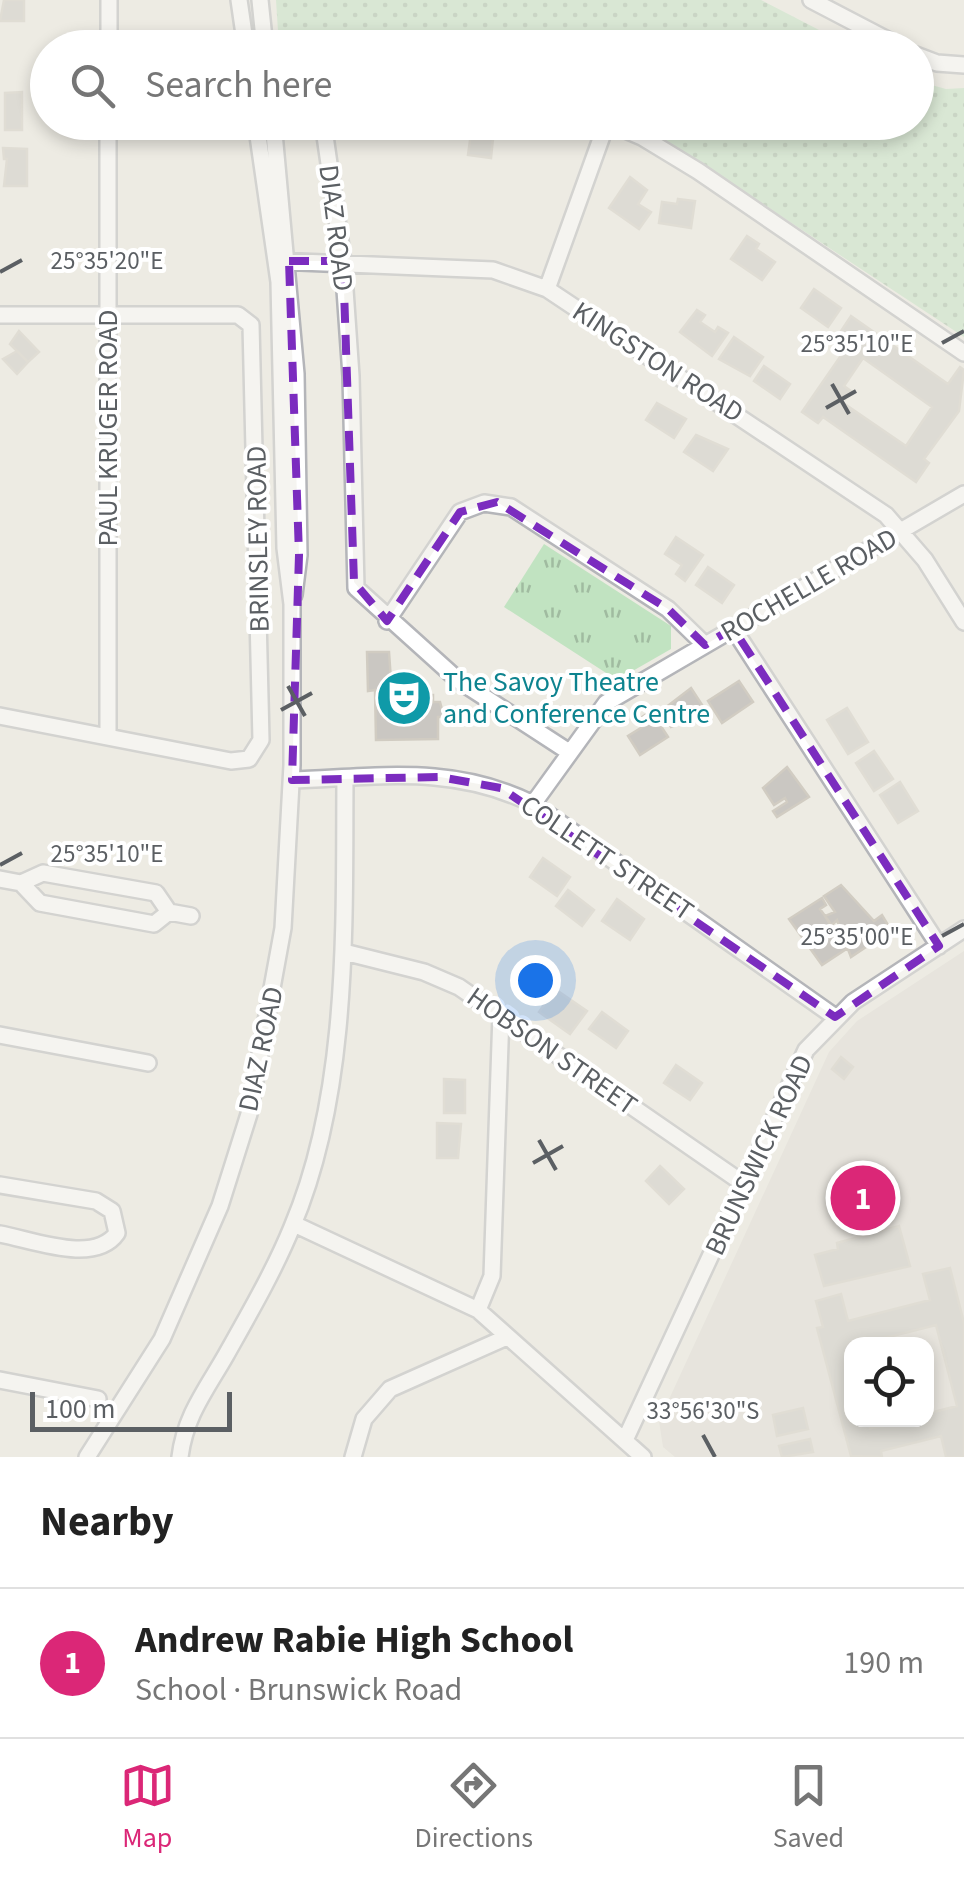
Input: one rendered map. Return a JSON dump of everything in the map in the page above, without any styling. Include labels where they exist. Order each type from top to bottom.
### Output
[{"type":"street","points":[[109,0],[109,30]]},
{"type":"street","points":[[240,0],[244,30]]},
{"type":"street","points":[[260,0],[263,30]]},
{"type":"street","points":[[812,0],[868,30]]},
{"type":"street","points":[[934,62],[964,66]]},
{"type":"street","name":"PAUL KRUGER ROAD","points":[[108,140],[108,734]]},
{"type":"street","name":"DIAZ ROAD","points":[[259,140],[283,261]]},
{"type":"street","name":"DIAZ ROAD","points":[[87,1457],[162,1339],[233,1168],[275,989],[292,780],[292,604],[285,548],[283,261],[274,140]]},
{"type":"street","name":"DIAZ ROAD","points":[[326,140],[343,261],[351,376],[354,582],[388,621]]},
{"type":"street","points":[[547,289],[601,140]]},
{"type":"street","points":[[647,140],[964,353]]},
{"type":"street","name":"KINGSTON ROAD","points":[[283,261],[493,270],[547,289],[639,346],[902,530],[964,622]]},
{"type":"street","points":[[0,316],[109,316]]},
{"type":"street","name":"BRINSLEY ROAD","points":[[108,734],[230,761],[250,759],[261,740],[253,338],[244,318],[109,316]]},
{"type":"street","name":"ROCHELLE ROAD","points":[[533,804],[606,703],[964,494]]},
{"type":"street","points":[[569,752],[458,680],[388,621],[460,512],[497,502],[511,506],[668,609],[705,646]]},
{"type":"street","points":[[734,628],[939,946]]},
{"type":"street","points":[[0,716],[108,734]]},
{"type":"street","points":[[180,1457],[190,1412],[223,1360],[294,1224],[329,1086],[344,952],[345,778]]},
{"type":"street","name":"COLLETT STREET","points":[[292,780],[466,778],[487,782],[533,804],[835,1017]]},
{"type":"street","points":[[0,879],[21,883],[43,873],[156,893],[169,912],[190,916]]},
{"type":"street","points":[[21,883],[40,903],[154,924],[169,912]]},
{"type":"street","name":"BRUNSWICK ROAD","points":[[624,1440],[797,1068],[835,1017],[964,929]]},
{"type":"street","name":"HOBSON STREET","points":[[344,952],[443,978],[501,1014],[744,1184]]},
{"type":"street","points":[[478,1310],[492,1276],[501,1014]]},
{"type":"street","points":[[0,1036],[148,1063]]},
{"type":"street","points":[[0,1185],[96,1201],[112,1211],[124,1234],[90,1250],[0,1234]]},
{"type":"street","points":[[294,1224],[478,1310],[644,1457]]},
{"type":"street","points":[[353,1457],[364,1419],[390,1389],[507,1337]]},
{"type":"street","points":[[0,1380],[98,1399]]},
{"type":"highlighted area","points":[[289,261],[343,261],[354,582],[387,621],[460,512],[497,502],[668,609],[705,645],[733,628],[939,946],[835,1017],[501,788],[440,777],[292,780],[299,555]]},
{"type":"shaded area","points":[[964,951],[964,1457],[675,1457],[663,1447],[659,1421],[829,1052],[857,1021]]},
{"type":"green space","points":[[276,0],[761,0],[819,30],[278,30]]},
{"type":"green space","points":[[934,86],[964,88],[964,337],[666,140],[934,140]]},
{"type":"green space","points":[[544,544],[671,626],[671,649],[617,680],[504,607]]},
{"type":"building","points":[[4,0],[24,0],[24,21],[0,21]]},
{"type":"building","points":[[22,92],[22,130],[5,130],[5,93]]},
{"type":"building","points":[[470,140],[493,140],[491,158],[468,155]]},
{"type":"building","points":[[3,148],[27,149],[27,186],[4,186],[7,159]]},
{"type":"building","points":[[630,177],[647,190],[638,204],[651,212],[639,229],[609,208]]},
{"type":"building","points":[[678,199],[695,201],[691,228],[659,223],[662,202],[677,204]]},
{"type":"building","points":[[747,236],[759,244],[756,249],[775,262],[762,280],[731,259]]},
{"type":"building","points":[[814,289],[841,308],[828,327],[801,308]]},
{"type":"building","points":[[697,310],[705,315],[700,322],[715,332],[718,327],[728,333],[712,356],[680,332]]},
{"type":"building","points":[[851,316],[948,384],[960,367],[964,370],[959,411],[924,459],[929,463],[916,482],[823,417],[818,423],[802,412],[851,341],[839,334]],"holes":[[[863,358],[932,407],[906,446],[836,398],[838,394],[845,399],[851,391],[844,386]]]},
{"type":"building","points":[[19,331],[39,352],[28,362],[10,344]]},
{"type":"building","points":[[734,337],[763,357],[750,376],[719,359]]},
{"type":"building","points":[[17,351],[28,362],[17,374],[3,359]]},
{"type":"building","points":[[764,366],[790,384],[780,399],[754,381]]},
{"type":"building","points":[[657,403],[686,419],[674,438],[646,420]]},
{"type":"building","points":[[696,435],[728,449],[713,471],[684,452]]},
{"type":"building","points":[[676,537],[703,555],[685,581],[676,574],[682,565],[665,554]]},
{"type":"building","points":[[708,567],[734,585],[722,603],[696,585]]},
{"type":"building","name":"The Savoy Theatre and Conference Centre","points":[[367,652],[389,652],[392,695],[433,695],[433,702],[440,702],[444,717],[438,717],[438,739],[376,740],[375,690],[368,691]]},
{"type":"building","points":[[739,681],[753,702],[722,723],[708,701]]},
{"type":"building","points":[[691,688],[706,711],[671,727],[661,711]]},
{"type":"building","points":[[847,708],[868,742],[848,754],[827,720]]},
{"type":"building","points":[[651,711],[668,737],[640,755],[628,736],[644,726],[639,719]]},
{"type":"building","points":[[874,751],[893,779],[874,791],[856,763]]},
{"type":"building","points":[[787,767],[809,797],[777,817],[773,811],[787,802],[785,798],[774,805],[763,788]]},
{"type":"building","points":[[900,782],[918,811],[898,823],[880,795]]},
{"type":"building","points":[[543,858],[570,877],[557,896],[530,877]]},
{"type":"building","points":[[841,885],[874,921],[882,915],[888,925],[880,927],[887,934],[871,944],[864,942],[866,947],[851,957],[837,920],[831,926],[825,916],[835,912],[824,896]]},
{"type":"building","points":[[568,890],[594,910],[582,926],[556,906]]},
{"type":"building","points":[[822,898],[826,905],[820,909],[848,948],[822,965],[789,919]]},
{"type":"building","points":[[617,899],[644,919],[630,940],[602,921]]},
{"type":"building","points":[[555,989],[587,1011],[570,1034],[539,1012]]},
{"type":"building","points":[[602,1012],[628,1031],[616,1048],[589,1029]]},
{"type":"building","points":[[841,1057],[853,1067],[844,1079],[832,1069]]},
{"type":"building","points":[[676,1065],[702,1083],[690,1100],[664,1083]]},
{"type":"building","points":[[444,1079],[465,1080],[465,1113],[444,1113]]},
{"type":"building","points":[[437,1123],[461,1124],[458,1158],[437,1158]]},
{"type":"building","points":[[660,1166],[684,1189],[669,1204],[646,1181]]},
{"type":"building","points":[[899,1226],[910,1266],[824,1286],[815,1255],[838,1249],[837,1243]]},
{"type":"building","points":[[950,1268],[964,1323],[964,1457],[946,1457],[941,1436],[881,1451],[882,1457],[851,1456],[817,1328],[823,1327],[816,1301],[841,1294],[848,1321],[930,1300],[923,1274]]},
{"type":"building","points":[[803,1408],[808,1429],[777,1436],[773,1415]]},
{"type":"building","points":[[810,1439],[813,1452],[782,1457],[779,1446]]},
{"type":"place","name":"The Savoy Theatre and Conference Centre","points":[[404,698]]},
{"type":"place","name":"Andrew Rabie High School","points":[[863,1198]]}]
